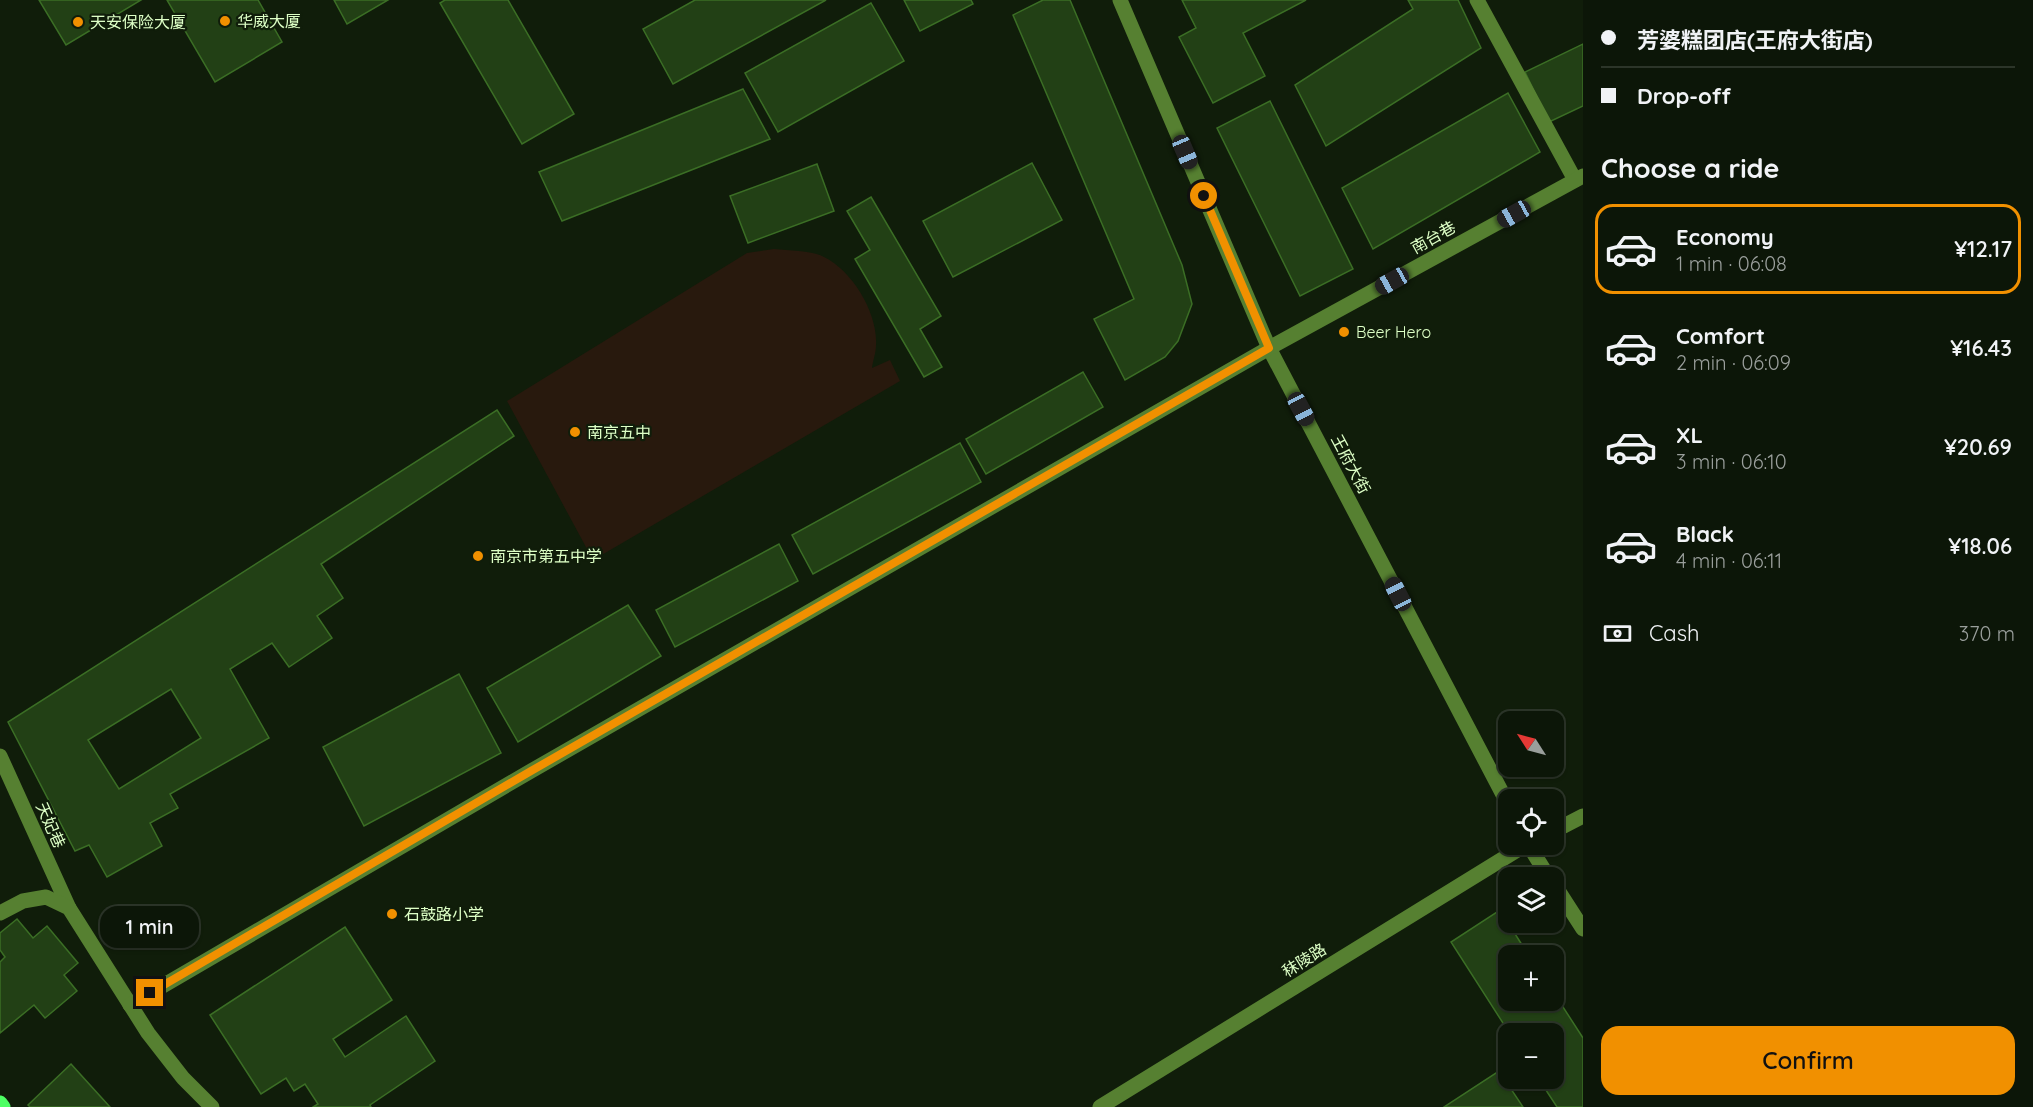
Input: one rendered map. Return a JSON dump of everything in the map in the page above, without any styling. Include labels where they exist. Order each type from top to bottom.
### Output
[{"type":"main road","points":[[0,1103],[3,1107]]},
{"type":"street","name":"王府大街","points":[[1120,0],[1269,348],[1500,789]]},
{"type":"street","points":[[1477,0],[1579,178]]},
{"type":"street","name":"南台巷","points":[[130,1005],[531,771],[1269,348],[1579,178]]},
{"type":"street","name":"天妃巷","points":[[0,756],[69,908],[148,1033],[183,1078],[212,1107]]},
{"type":"street","points":[[1564,826],[1583,816]]},
{"type":"street","name":"秣陵路","points":[[1100,1107],[1510,855]]},
{"type":"street","points":[[0,913],[22,902],[46,897],[69,908]]},
{"type":"street","points":[[1564,900],[1583,929]]},
{"type":"shaded area","points":[[774,249],[819,255],[845,272],[862,295],[873,320],[876,351],[872,368],[890,360],[900,381],[593,560],[507,401],[747,253]]},
{"type":"building","name":"天安保险大厦","points":[[39,0],[141,0],[66,45]]},
{"type":"building","name":"华威大厦","points":[[167,0],[258,0],[282,42],[215,82]]},
{"type":"building","points":[[334,0],[388,0],[347,24]]},
{"type":"building","points":[[445,0],[508,0],[574,114],[522,144],[440,3]]},
{"type":"building","points":[[695,0],[826,0],[673,84],[643,29]]},
{"type":"building","points":[[904,0],[971,0],[973,4],[920,31]]},
{"type":"building","points":[[1043,0],[1070,0],[1182,265],[1192,304],[1178,341],[1165,357],[1125,380],[1094,319],[1134,299],[1013,15]]},
{"type":"building","points":[[1182,0],[1306,0],[1243,33],[1265,76],[1213,103],[1179,37],[1196,28]]},
{"type":"building","points":[[1408,0],[1458,0],[1481,48],[1326,146],[1295,85],[1413,9]]},
{"type":"building","points":[[871,3],[904,61],[778,132],[745,73]]},
{"type":"building","points":[[1583,44],[1583,106],[1549,122],[1525,72]]},
{"type":"building","points":[[743,89],[770,139],[562,221],[539,172]]},
{"type":"building","points":[[1508,93],[1540,152],[1373,249],[1342,188]]},
{"type":"building","points":[[1270,101],[1353,269],[1300,296],[1217,128]]},
{"type":"building","points":[[1032,163],[1062,220],[953,277],[923,221]]},
{"type":"building","points":[[817,164],[834,211],[748,243],[730,196]]},
{"type":"building","points":[[871,197],[941,316],[920,329],[942,367],[924,377],[855,259],[870,250],[847,211]]},
{"type":"building","points":[[1083,372],[1103,407],[986,474],[966,439]]},
{"type":"building","points":[[497,410],[514,436],[321,564],[343,598],[317,616],[332,638],[289,667],[272,643],[230,669],[269,738],[170,794],[178,808],[150,823],[162,846],[107,877],[89,845],[75,851],[8,722]],"holes":[[[171,689],[201,738],[119,789],[88,740]]]},
{"type":"building","points":[[960,443],[981,482],[813,574],[792,535]]},
{"type":"building","points":[[779,544],[798,581],[675,647],[656,610]]},
{"type":"building","points":[[628,605],[661,656],[518,742],[487,688]]},
{"type":"building","points":[[459,674],[501,753],[364,826],[323,747]]},
{"type":"building","points":[[1498,911],[1498,933],[1514,933],[1522,945],[1498,945],[1498,1011],[1564,1011],[1564,1009],[1583,1038],[1583,1107],[1557,1107],[1545,1089],[1564,1089],[1564,1023],[1503,1023],[1451,942]]},
{"type":"building","points":[[17,919],[33,938],[47,926],[78,963],[64,975],[77,991],[45,1018],[34,1005],[0,1033],[0,962],[5,957],[0,950],[0,933]]},
{"type":"building","points":[[345,927],[392,1000],[333,1039],[345,1057],[406,1016],[435,1061],[370,1105],[371,1107],[313,1107],[318,1104],[305,1084],[294,1091],[286,1078],[261,1094],[210,1015]]},
{"type":"building","points":[[71,1064],[110,1107],[30,1107],[28,1105]]},
{"type":"building","points":[[1498,1072],[1498,1089],[1511,1089],[1523,1107],[1444,1107]]},
{"type":"place","name":"华威大厦","points":[[225,21]]},
{"type":"place","name":"天安保险大厦","points":[[78,22]]},
{"type":"place","name":"Beer Hero","points":[[1344,332]]},
{"type":"place","name":"南京五中","points":[[575,432]]},
{"type":"place","name":"南京市第五中学","points":[[478,556]]},
{"type":"place","name":"石鼓路小学","points":[[392,914]]},
{"type":"route","points":[[150,993],[531,771],[1269,348],[1204,196]]}]
